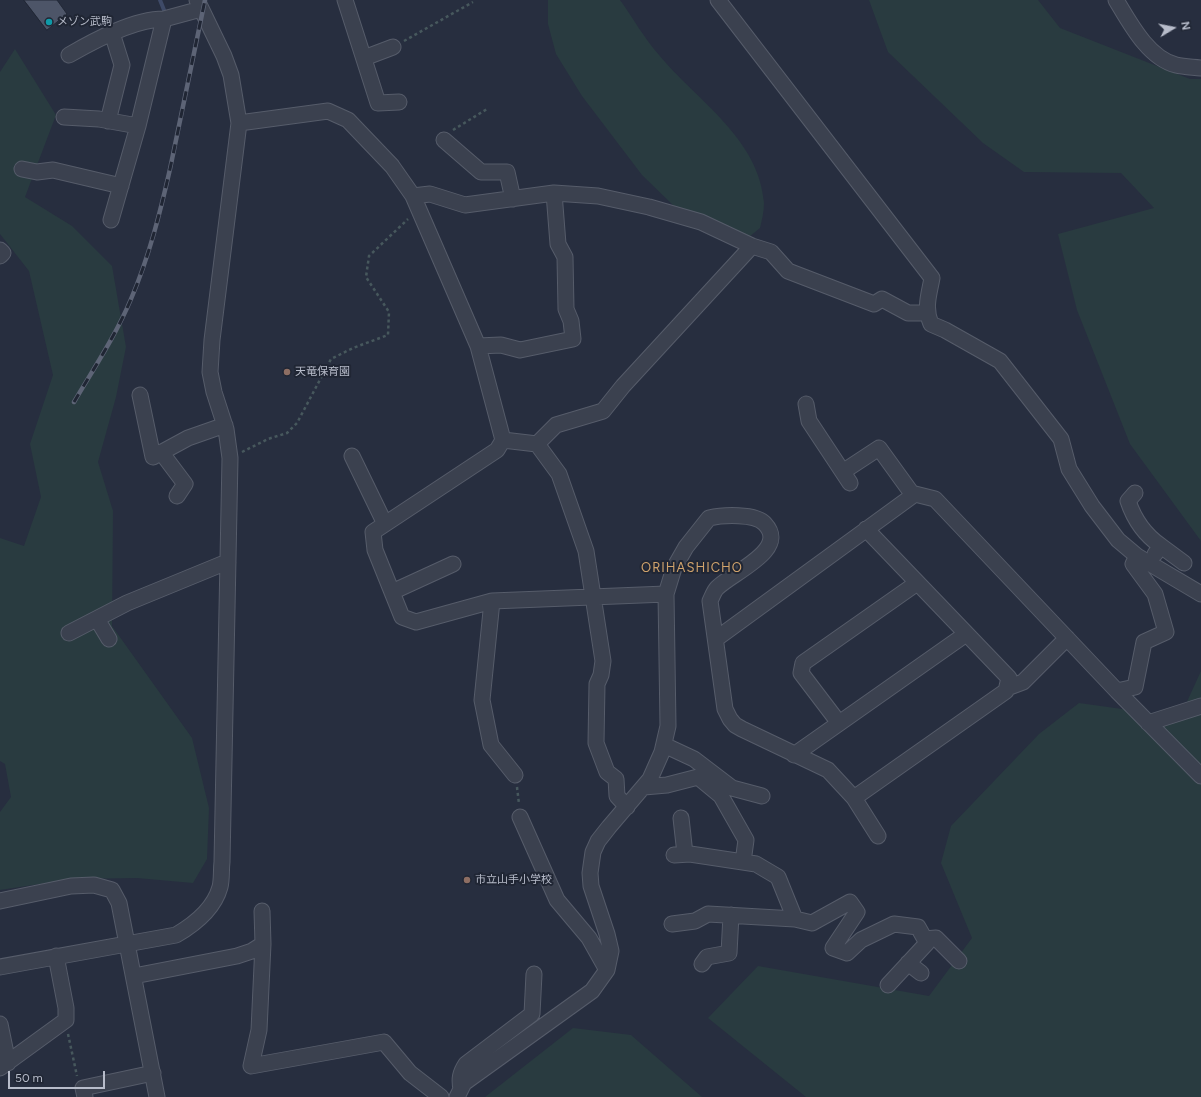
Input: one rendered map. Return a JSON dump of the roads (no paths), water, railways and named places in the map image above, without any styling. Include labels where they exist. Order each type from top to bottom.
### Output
[{"type":"street","points":[[345,0],[378,103],[399,102]]},
{"type":"street","points":[[718,0],[932,278],[926,302],[927,313],[931,324],[946,330],[1000,361],[1061,439],[1069,469],[1092,506],[1118,540],[1143,560],[1201,594]]},
{"type":"street","points":[[1116,0],[1130,25],[1151,50],[1175,65],[1201,68]]},
{"type":"street","points":[[0,967],[176,935],[193,925],[212,905],[220,887],[222,862],[230,458],[225,425],[214,392],[210,372],[212,340],[239,123],[230,75],[224,56],[199,4],[164,19],[154,19],[102,36],[69,55]]},
{"type":"street","points":[[111,220],[138,126],[164,19]]},
{"type":"street","points":[[108,121],[122,65],[112,33]]},
{"type":"street","points":[[364,58],[393,47]]},
{"type":"street","points":[[239,123],[328,111],[348,120],[392,166],[413,196],[418,211],[478,346],[503,440],[497,450],[373,532],[375,550],[402,617],[416,622],[492,601],[666,594]]},
{"type":"street","points":[[64,117],[108,121],[138,126]]},
{"type":"street","points":[[447,136],[481,172],[507,172],[513,199]]},
{"type":"street","points":[[22,169],[37,172],[52,170],[120,186]]},
{"type":"street","points":[[413,196],[430,194],[465,205],[554,193],[598,196],[649,207],[701,222],[752,246],[771,252],[788,271],[874,304],[882,299],[908,312],[927,313]]},
{"type":"street","points":[[478,346],[500,345],[520,350],[573,339],[571,321],[566,309],[565,257],[558,244],[554,193]]},
{"type":"street","points":[[536,444],[556,426],[604,411],[623,386],[752,246]]},
{"type":"street","points":[[0,250],[3,253],[0,256]]},
{"type":"street","points":[[140,395],[153,456],[188,438],[225,425]]},
{"type":"street","points":[[806,404],[809,421],[847,477],[879,448],[913,495]]},
{"type":"street","points":[[503,440],[536,444],[560,474],[586,551],[603,661],[601,675],[597,684],[596,743],[607,772],[616,779],[617,796],[626,806]]},
{"type":"street","points":[[161,452],[185,484],[177,496]]},
{"type":"street","points":[[352,456],[386,524]]},
{"type":"street","points":[[1135,493],[1128,501],[1131,510],[1148,537],[1184,563]]},
{"type":"street","points":[[716,639],[913,495],[915,494],[935,499],[1148,723],[1201,776]]},
{"type":"street","points":[[458,1093],[464,1083],[592,991],[607,970],[610,950],[607,934],[591,886],[593,852],[598,841],[626,806],[650,780],[664,745],[668,726],[666,594],[674,568],[686,547],[709,518],[720,515],[753,517],[763,521],[770,530],[772,541],[766,551],[716,589],[710,601],[725,709],[730,719],[735,725],[742,729],[828,770],[854,798],[878,836]]},
{"type":"street","points":[[854,798],[1006,692],[1009,678],[866,529]]},
{"type":"street","points":[[1117,690],[1135,687],[1144,642],[1166,632],[1155,594],[1133,564],[1143,560],[1161,546]]},
{"type":"street","points":[[69,633],[127,603],[222,564],[228,563]]},
{"type":"street","points":[[392,592],[453,564]]},
{"type":"street","points":[[839,724],[802,673],[803,663],[917,583]]},
{"type":"street","points":[[492,601],[482,700],[491,745],[515,775]]},
{"type":"street","points":[[97,619],[109,639]]},
{"type":"street","points":[[794,755],[966,634]]},
{"type":"street","points":[[1006,688],[1023,682],[1067,638]]},
{"type":"street","points":[[1148,723],[1201,706]]},
{"type":"street","points":[[664,745],[694,759],[732,788],[762,796]]},
{"type":"street","points":[[644,787],[667,784],[698,777],[721,796],[746,840],[743,862]]},
{"type":"street","points":[[520,817],[557,900],[589,938],[607,970]]},
{"type":"street","points":[[681,818],[680,855],[756,864],[778,877],[795,919]]},
{"type":"street","points":[[0,901],[71,886],[94,884],[112,890],[119,903],[128,943],[157,1097]]},
{"type":"street","points":[[672,924],[695,921],[708,914],[795,919],[812,923],[850,902],[858,912],[833,948],[839,951],[847,952],[861,940],[894,924],[918,927],[927,943],[888,985]]},
{"type":"street","points":[[262,911],[263,944],[259,1030],[251,1066],[384,1042],[410,1073],[441,1097]]},
{"type":"street","points":[[702,964],[707,957],[729,953],[731,915]]},
{"type":"street","points":[[925,939],[936,938],[959,961]]},
{"type":"street","points":[[134,976],[237,956],[252,951],[263,944]]},
{"type":"street","points":[[4,1065],[66,1020],[66,1008],[56,956]]},
{"type":"street","points":[[908,963],[921,973]]},
{"type":"street","points":[[458,1093],[460,1072],[466,1064],[532,1014],[534,974]]},
{"type":"street","points":[[0,1024],[4,1065]]},
{"type":"street","points":[[84,1093],[153,1073]]},
{"type":"waterway","points":[[160,0],[164,10]]},
{"type":"railway","points":[[74,402],[119,326],[149,251],[170,169],[205,0]]},
{"type":"place","name":"メゾン武駒","points":[[49,22]]},
{"type":"place","name":"天竜保育園","points":[[287,372]]},
{"type":"place","name":"市立山手小学校","points":[[467,880]]},
{"type":"district","name":"ORIHASHICHO","points":[[692,568]]}]
